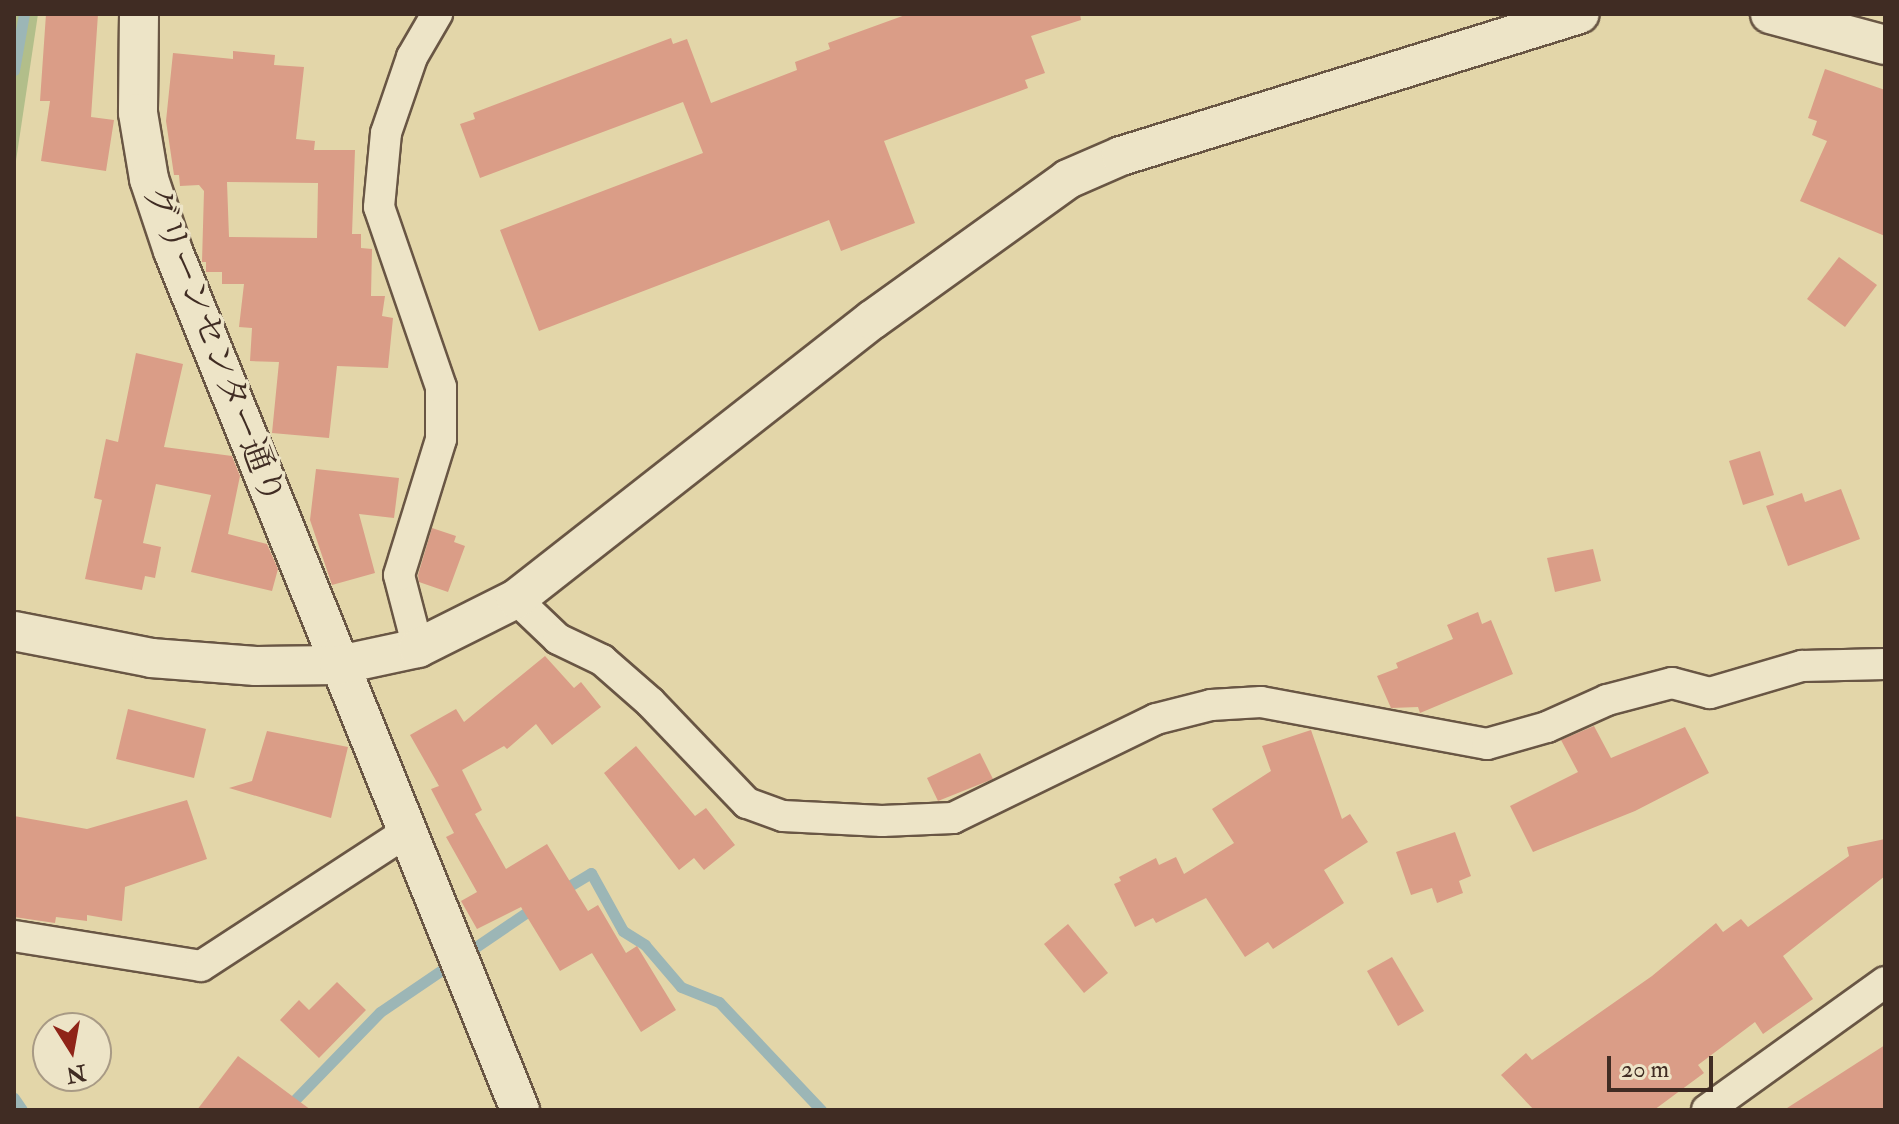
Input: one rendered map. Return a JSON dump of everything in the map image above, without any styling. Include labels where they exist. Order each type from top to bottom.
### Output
[{"type":"street","name":"グリーンセンター通り","points":[[139,14],[138,113],[149,179],[173,251],[405,833],[520,1110]]},
{"type":"street","points":[[418,648],[399,575],[441,439],[441,387],[400,281],[379,207],[386,133],[412,57],[437,14]]},
{"type":"street","points":[[14,631],[151,658],[339,665],[418,648],[516,599],[872,320],[1068,179],[1121,156],[1580,14]]},
{"type":"street","points":[[1770,14],[1885,45]]},
{"type":"street","points":[[516,599],[558,639],[602,660],[650,702],[747,803],[783,816],[882,821],[953,818],[1156,719],[1211,705],[1261,702],[1487,744],[1547,727],[1607,700],[1672,683],[1710,693],[1802,666],[1885,664]]},
{"type":"street","points":[[14,936],[201,966],[405,833]]},
{"type":"street","points":[[1707,1110],[1885,982]]},
{"type":"green space","points":[[14,14],[38,14],[14,174]]},
{"type":"building","points":[[46,14],[98,14],[91,117],[114,120],[106,171],[41,161],[50,101],[40,101]]},
{"type":"building","points":[[908,14],[1080,14],[1081,20],[1031,36],[1045,73],[1025,80],[1028,88],[884,141],[915,223],[841,251],[829,220],[539,331],[500,230],[703,153],[683,102],[480,178],[460,124],[475,119],[473,113],[671,38],[673,44],[687,39],[711,103],[797,70],[795,62],[830,49],[828,43]]},
{"type":"building","points":[[233,51],[275,55],[274,65],[304,67],[296,139],[315,141],[314,150],[355,150],[352,234],[361,234],[361,248],[372,249],[371,296],[385,296],[382,316],[393,318],[388,368],[337,366],[329,438],[272,433],[279,362],[250,361],[252,328],[239,327],[244,284],[222,284],[222,272],[206,272],[206,262],[202,262],[204,191],[199,185],[180,186],[179,175],[174,175],[166,121],[173,53],[233,59]],"holes":[[[227,182],[318,183],[317,238],[229,237]]]},
{"type":"building","points":[[1825,69],[1885,90],[1885,236],[1800,201],[1827,141],[1812,135],[1817,121],[1808,118]]},
{"type":"building","points":[[1839,257],[1877,285],[1845,327],[1807,299]]},
{"type":"building","points":[[136,353],[183,364],[164,447],[232,456],[240,476],[228,534],[267,544],[278,569],[272,591],[191,572],[211,495],[156,484],[143,543],[161,547],[155,578],[145,576],[142,590],[85,579],[102,500],[94,498],[106,439],[118,442]]},
{"type":"building","points":[[1760,451],[1774,495],[1743,505],[1729,461]]},
{"type":"building","points":[[316,469],[399,478],[394,518],[359,514],[375,573],[332,585],[310,520]]},
{"type":"building","points":[[1841,489],[1860,539],[1788,566],[1766,506],[1802,493],[1805,502]]},
{"type":"building","points":[[432,528],[456,536],[454,542],[465,546],[448,592],[419,582],[418,575]]},
{"type":"building","points":[[1593,549],[1601,581],[1555,592],[1547,558]]},
{"type":"building","points":[[1478,612],[1482,624],[1491,620],[1513,674],[1420,713],[1418,707],[1391,708],[1377,676],[1398,668],[1396,663],[1453,639],[1447,625]]},
{"type":"building","points":[[545,656],[574,688],[581,682],[601,707],[552,745],[536,724],[507,749],[504,746],[462,770],[482,810],[475,814],[506,869],[547,844],[588,911],[598,905],[626,953],[637,946],[676,1010],[641,1032],[592,953],[560,971],[521,907],[477,929],[461,901],[477,892],[446,837],[454,833],[431,789],[439,786],[410,735],[456,709],[464,722]]},
{"type":"building","points":[[128,709],[206,729],[194,778],[116,759]]},
{"type":"building","points":[[1594,726],[1611,758],[1685,727],[1709,773],[1635,811],[1533,852],[1510,806],[1578,772],[1561,740]]},
{"type":"building","points":[[1311,730],[1342,819],[1350,814],[1368,842],[1324,870],[1344,903],[1273,949],[1268,942],[1245,957],[1206,898],[1156,923],[1153,918],[1135,927],[1114,884],[1121,881],[1119,877],[1156,858],[1159,865],[1176,857],[1184,874],[1234,843],[1212,809],[1271,771],[1262,746]]},
{"type":"building","points":[[267,731],[348,747],[331,818],[229,788],[252,781]]},
{"type":"building","points":[[636,746],[695,816],[706,808],[735,845],[704,870],[694,858],[679,870],[604,773]]},
{"type":"building","points":[[980,753],[993,779],[938,801],[927,778]]},
{"type":"building","points":[[187,800],[207,859],[125,887],[122,921],[87,915],[87,921],[56,917],[55,923],[14,917],[14,816],[87,829]]},
{"type":"building","points":[[1455,832],[1471,876],[1459,881],[1463,893],[1437,903],[1432,888],[1411,895],[1396,852]]},
{"type":"building","points":[[1885,839],[1885,876],[1783,956],[1813,999],[1763,1034],[1755,1022],[1698,1065],[1704,1073],[1654,1110],[1534,1110],[1501,1075],[1526,1053],[1532,1060],[1652,976],[1716,923],[1723,932],[1741,919],[1748,927],[1849,856],[1847,847]]},
{"type":"building","points":[[1068,924],[1108,973],[1084,993],[1044,944]]},
{"type":"building","points":[[1392,957],[1424,1011],[1398,1026],[1367,971]]},
{"type":"building","points":[[337,982],[366,1010],[319,1058],[280,1020],[299,1000],[309,1010]]},
{"type":"building","points":[[1885,1045],[1885,1110],[1784,1110]]},
{"type":"building","points":[[238,1056],[311,1110],[197,1110]]},
{"type":"waterway","points":[[14,70],[24,14]]},
{"type":"waterway","points":[[561,891],[591,873],[623,931],[645,945],[681,987],[719,1002],[821,1110]]},
{"type":"waterway","points":[[285,1110],[380,1012],[536,906]]},
{"type":"waterway","points":[[14,1098],[22,1110]]}]
